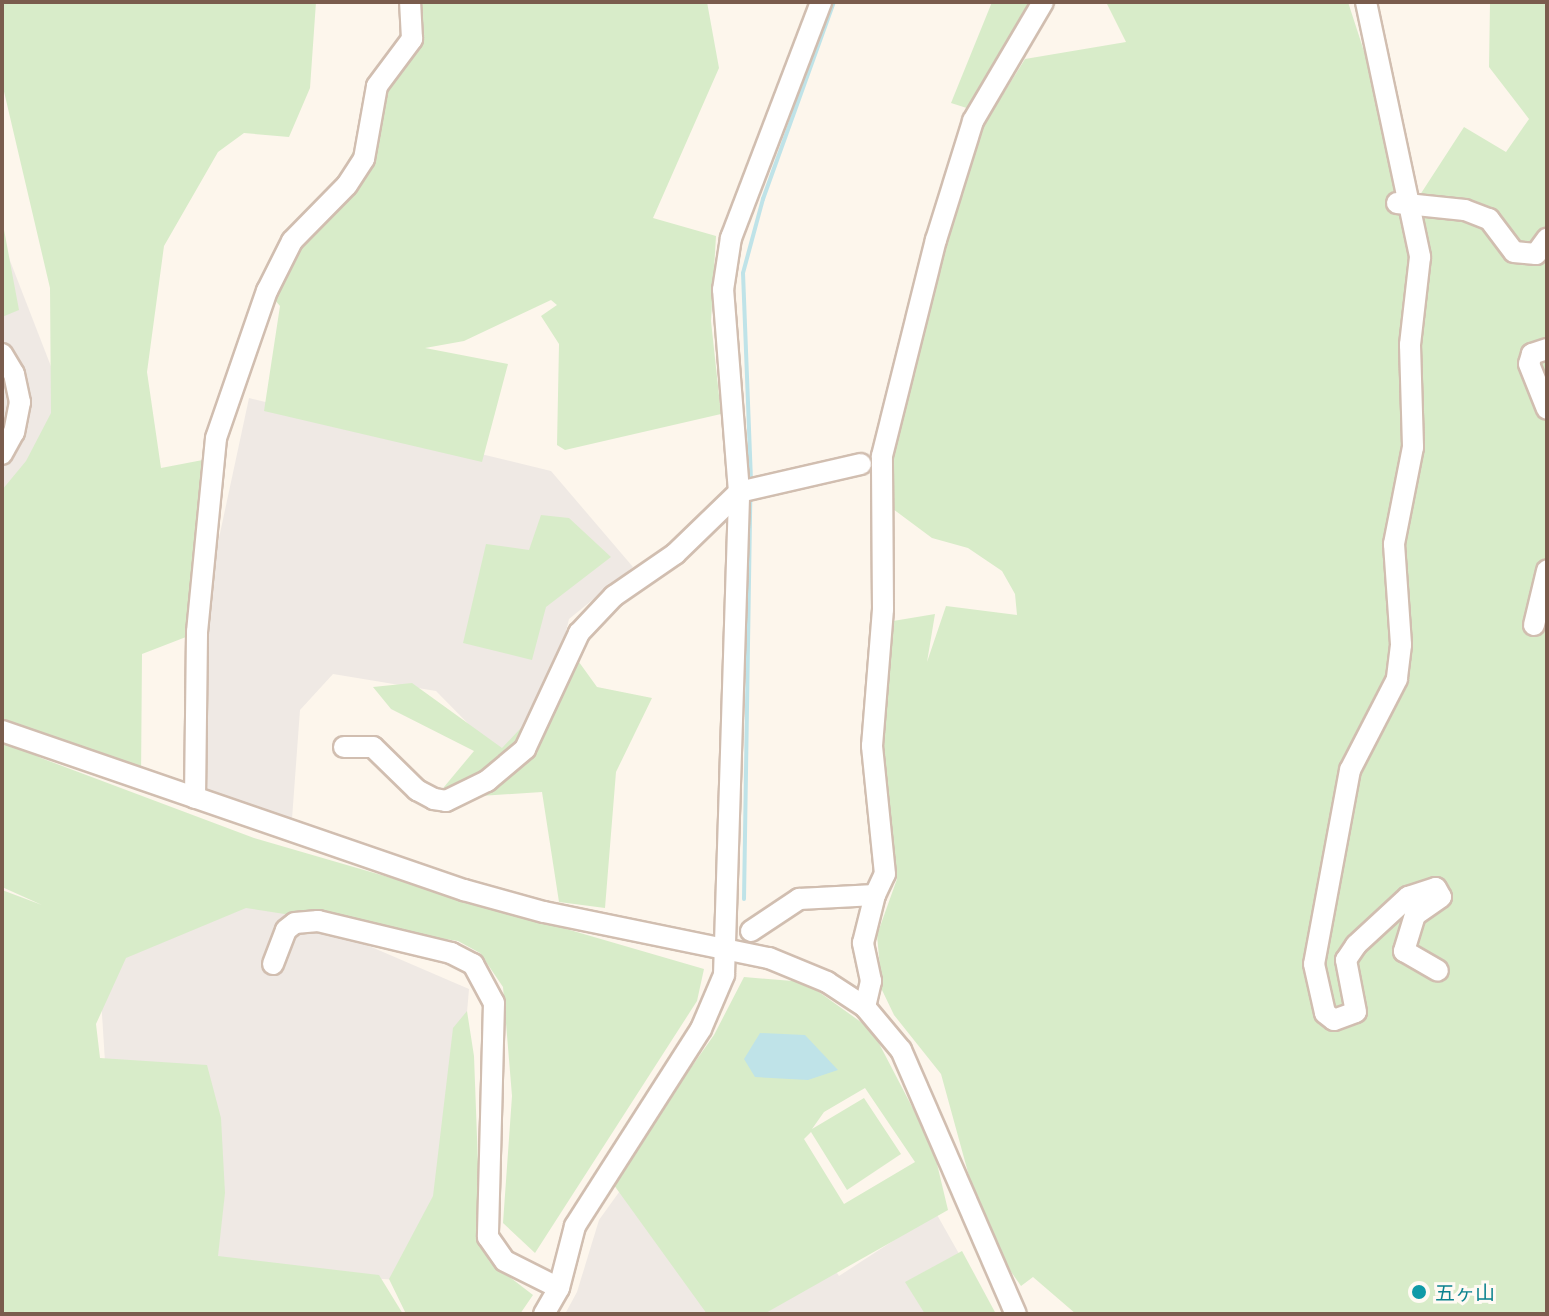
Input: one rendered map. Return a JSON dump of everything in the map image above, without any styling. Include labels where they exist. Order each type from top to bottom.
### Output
[{"type":"street","points":[[195,798],[197,632],[216,438],[267,291],[292,241],[347,185],[364,159],[377,86],[412,39],[410,2]]},
{"type":"street","points":[[544,1314],[559,1288],[575,1226],[701,1029],[724,975],[739,492],[723,290],[731,238],[821,2]]},
{"type":"street","points":[[865,1007],[871,981],[863,943],[875,895],[885,874],[872,746],[884,580],[882,456],[936,240],[973,121],[1043,2]]},
{"type":"street","points":[[1366,2],[1405,204],[1420,257],[1410,345],[1413,447],[1394,544],[1401,645],[1397,679],[1350,770],[1314,964],[1325,1013],[1334,1020],[1356,1012],[1346,960],[1356,945],[1408,897],[1436,888],[1441,897],[1415,915],[1404,951],[1438,971]]},
{"type":"street","points":[[1405,204],[1465,210],[1489,219],[1514,252],[1536,254],[1547,239]]},
{"type":"street","points":[[1547,349],[1532,354],[1529,364],[1547,409]]},
{"type":"street","points":[[2,354],[14,374],[20,402],[14,432],[2,454]]},
{"type":"street","points":[[344,747],[373,747],[417,790],[434,799],[446,801],[487,781],[525,749],[593,614],[675,554],[739,492],[861,464]]},
{"type":"street","points":[[1534,625],[1547,571]]},
{"type":"street","points":[[2,731],[477,894],[727,949],[802,970],[865,1007],[882,1023],[912,1071],[1016,1314]]},
{"type":"street","points":[[751,931],[799,899],[875,895]]},
{"type":"street","points":[[273,964],[286,930],[295,923],[318,921],[451,953],[473,964],[494,1003],[488,1237],[505,1261],[559,1288]]},
{"type":"shaded area","points":[[2,240],[64,400],[2,563]]},
{"type":"shaded area","points":[[249,398],[551,471],[633,567],[569,619],[545,718],[500,756],[436,691],[333,674],[300,710],[292,819],[204,794],[203,692],[216,552]]},
{"type":"shaded area","points":[[90,826],[469,989],[444,1282],[118,1266]]},
{"type":"shaded area","points":[[771,1175],[839,1276],[936,1213],[993,1314],[565,1314],[577,1292],[599,1220],[627,1181]]},
{"type":"green space","points":[[2,2],[316,2],[310,88],[289,137],[244,133],[218,152],[164,246],[147,372],[161,468],[208,459],[186,637],[142,654],[141,780],[2,724],[2,490],[26,461],[51,413],[50,288],[2,83]]},
{"type":"green space","points":[[397,2],[707,2],[719,68],[653,218],[716,236],[711,321],[721,414],[565,450],[557,445],[559,344],[541,316],[557,305],[551,300],[464,341],[425,348],[508,364],[482,462],[264,411],[280,306],[267,291],[310,231],[369,122],[405,19]]},
{"type":"green space","points":[[992,2],[1031,2],[973,110],[951,103]]},
{"type":"green space","points":[[1106,2],[1348,2],[1412,199],[1418,198],[1464,127],[1506,152],[1529,119],[1489,67],[1490,2],[1547,2],[1547,1314],[1076,1314],[1033,1277],[1021,1286],[1007,1266],[972,1187],[941,1074],[894,1015],[882,990],[877,935],[897,879],[873,699],[893,621],[935,614],[927,662],[946,606],[1017,615],[1015,594],[1002,571],[968,548],[932,538],[893,509],[893,451],[920,331],[977,136],[1025,59],[1126,42]]},
{"type":"green space","points":[[2,219],[19,310],[2,317]]},
{"type":"green space","points":[[541,515],[569,518],[611,557],[546,607],[532,660],[463,643],[486,544],[529,550]]},
{"type":"green space","points":[[571,651],[597,687],[652,698],[616,772],[605,908],[559,902],[542,792],[434,799],[474,751],[391,709],[373,687],[412,683],[502,748],[550,697]]},
{"type":"green space","points":[[2,737],[41,758],[254,838],[704,969],[697,1001],[535,1253],[503,1223],[512,1096],[503,987],[480,953],[458,941],[246,908],[126,958],[96,1024],[100,1058],[207,1065],[221,1118],[225,1193],[218,1256],[379,1275],[403,1314],[2,1314],[2,890],[42,905],[2,887]]},
{"type":"green space","points":[[744,977],[805,982],[872,1030],[933,1147],[948,1210],[764,1314],[707,1314],[611,1181],[714,1035]],"holes":[[[865,1088],[915,1162],[844,1204],[804,1139],[811,1132],[847,1190],[901,1154],[864,1098],[812,1129],[824,1112]]]},
{"type":"green space","points":[[467,1011],[474,1056],[480,1218],[489,1261],[533,1295],[520,1314],[406,1314],[389,1279],[433,1196],[453,1028]]},
{"type":"green space","points":[[962,1251],[996,1314],[925,1314],[905,1282]]},
{"type":"water","points":[[760,1033],[805,1035],[838,1070],[808,1080],[755,1077],[744,1059]]},
{"type":"waterway","points":[[751,481],[743,273],[763,199],[834,2]]},
{"type":"waterway","points":[[744,899],[750,498]]},
{"type":"place","name":"五ヶ山","points":[[1419,1292]]}]
